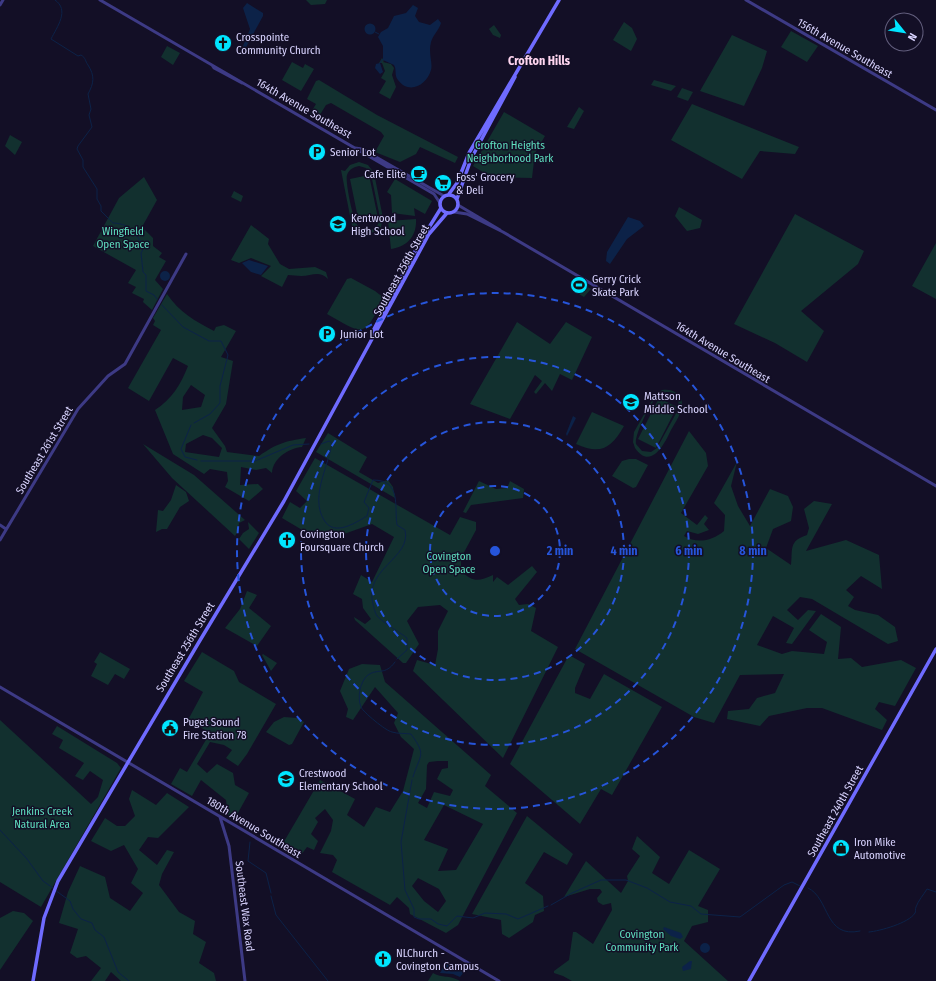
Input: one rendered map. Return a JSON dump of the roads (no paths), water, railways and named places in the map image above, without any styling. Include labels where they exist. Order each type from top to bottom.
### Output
[{"type":"main road","points":[[516,75],[514,83],[471,159],[457,198],[458,205],[454,212],[447,213],[441,208],[440,203],[444,196],[449,194],[457,183],[469,153],[559,0]]},
{"type":"main road","points":[[449,194],[457,198]]},
{"type":"main road","name":"Southeast 256th Street","points":[[372,337],[372,331],[413,254],[441,208]]},
{"type":"main road","name":"Southeast 256th Street","points":[[32,981],[47,909],[62,875],[127,763],[284,501],[429,234],[447,213]]},
{"type":"main road","points":[[413,254],[415,260]]},
{"type":"main road","name":"Southeast 240th Street","points":[[749,981],[936,649]]},
{"type":"street","points":[[0,5],[2,0]]},
{"type":"street","name":"164th Avenue Southeast","points":[[100,0],[434,194],[440,203]]},
{"type":"street","name":"156th Avenue Southeast","points":[[746,0],[936,110]]},
{"type":"street","name":"164th Avenue Southeast","points":[[355,148],[362,149],[444,196]]},
{"type":"street","name":"164th Avenue Southeast","points":[[458,205],[936,486]]},
{"type":"street","name":"164th Avenue Southeast","points":[[454,212],[467,214],[503,232]]},
{"type":"street","name":"Southeast 261st Street","points":[[0,540],[78,409],[108,376],[125,364],[186,254]]},
{"type":"street","points":[[0,526],[6,529]]},
{"type":"street","name":"180th Avenue Southeast","points":[[0,687],[499,981]]},
{"type":"street","name":"Southeast Wax Road","points":[[220,817],[226,833],[245,981]]},
{"type":"street","name":"Southeast Wax Road","points":[[226,833],[229,822]]},
{"type":"water","points":[[247,3],[263,13],[263,16],[245,49],[243,46],[250,29],[243,8]]},
{"type":"water","points":[[413,5],[418,8],[415,16],[419,22],[430,25],[438,19],[441,23],[431,42],[431,70],[429,75],[422,84],[407,87],[398,80],[394,65],[383,60],[383,46],[378,37],[381,32],[388,28],[394,16],[406,13]]},
{"type":"water","points":[[370,23],[374,25],[376,29],[374,33],[370,35],[366,33],[364,29],[366,25]]},
{"type":"water","points":[[380,63],[383,72],[380,74],[375,68],[376,64]]},
{"type":"water","points":[[628,217],[640,221],[644,226],[627,239],[610,264],[606,261],[607,252]]},
{"type":"water","points":[[249,260],[268,266],[261,275],[251,272],[242,263]]},
{"type":"water","points":[[163,271],[167,271],[170,276],[167,281],[163,281],[160,278],[160,274]]},
{"type":"water","points":[[573,416],[576,418],[567,436],[566,434]]},
{"type":"water","points":[[664,927],[681,933],[683,937],[680,939],[671,936],[663,929]]},
{"type":"water","points":[[703,943],[707,943],[710,948],[707,953],[703,953],[700,950],[700,946]]},
{"type":"water","points":[[692,961],[691,969],[683,971],[682,967]]},
{"type":"water","points":[[449,962],[464,972],[460,977],[453,974],[440,973],[443,967]]},
{"type":"waterway","points":[[55,0],[62,9],[62,14],[59,24],[51,39],[78,56],[83,56],[93,76],[92,86],[88,94],[91,109],[89,115],[92,127],[77,149],[83,160],[83,167],[97,189],[97,199],[101,206],[101,211],[113,223],[125,225],[132,230],[145,246],[141,253],[143,272],[146,275],[146,291],[154,295],[157,299]]},
{"type":"waterway","points":[[375,32],[379,34]]},
{"type":"waterway","points":[[380,63],[383,59]]},
{"type":"waterway","points":[[162,305],[183,327],[209,341],[221,341],[228,355],[220,386],[220,403],[210,414],[194,423]]},
{"type":"waterway","points":[[191,425],[181,449],[185,457],[197,460]]},
{"type":"waterway","points":[[321,444],[329,441],[332,443],[319,492],[320,511],[328,525],[333,528],[345,527],[367,516],[369,508],[364,502],[373,480],[382,481],[389,484],[393,489],[396,503],[397,525],[405,530],[405,540],[402,548],[375,582],[372,592],[373,604],[377,616],[407,638],[407,650],[397,659]]},
{"type":"waterway","points":[[201,461],[255,461],[293,445],[309,444]]},
{"type":"waterway","points":[[395,662],[388,669],[372,673],[365,678],[361,685],[359,699],[361,707],[375,721],[394,733],[411,734],[416,741],[421,751],[421,755],[413,777]]},
{"type":"waterway","points":[[412,780],[401,842],[405,890],[414,909],[414,917],[419,919],[431,919],[438,924],[447,926],[457,916],[473,918],[485,913],[506,914],[518,919],[548,906]]},
{"type":"waterway","points":[[0,830],[27,859],[43,881],[53,888]]},
{"type":"waterway","points":[[250,842],[248,861],[266,873],[271,893]]},
{"type":"waterway","points":[[551,905],[572,893],[601,880],[626,880],[647,888],[670,902],[691,906],[701,914],[740,917],[784,885],[792,882],[800,886]]},
{"type":"waterway","points":[[808,888],[815,893],[834,924],[840,929],[848,932],[860,931]]},
{"type":"waterway","points":[[869,932],[887,928],[907,920],[915,913],[917,905],[927,889],[936,892]]},
{"type":"waterway","points":[[55,890],[70,901],[73,909],[81,919],[92,923],[95,930],[104,937],[118,972],[129,981]]},
{"type":"waterway","points":[[271,896],[276,915],[328,981]]},
{"type":"place","name":"Crosspointe Community Church","points":[[223,43]]},
{"type":"place","name":"Senior Lot","points":[[317,152]]},
{"type":"place","name":"Cafe Elite","points":[[419,174]]},
{"type":"place","name":"Foss' Grocery & Deli","points":[[443,183]]},
{"type":"place","name":"Kentwood High School","points":[[338,224]]},
{"type":"place","name":"Gerry Crick Skate Park","points":[[579,285]]},
{"type":"place","name":"Junior Lot","points":[[327,334]]},
{"type":"place","name":"Mattson Middle School","points":[[631,402]]},
{"type":"place","name":"Covington Foursquare Church","points":[[287,540]]},
{"type":"place","name":"Puget Sound Fire Station 78","points":[[170,728]]},
{"type":"place","name":"Crestwood Elementary School","points":[[286,779]]},
{"type":"place","name":"Iron Mike Automotive","points":[[841,848]]},
{"type":"place","name":"NLChurch - Covington Campus","points":[[383,959]]},
{"type":"district","name":"Crofton Hills","points":[[539,61]]},
{"type":"park label","name":"Crofton Heights Neighborhood Park","points":[[510,151]]},
{"type":"park label","name":"Wingfield Open Space","points":[[123,237]]},
{"type":"park label","name":"Covington Open Space","points":[[449,562]]},
{"type":"park label","name":"Jenkins Creek Natural Area","points":[[42,817]]},
{"type":"park label","name":"Covington Community Park","points":[[642,940]]}]
